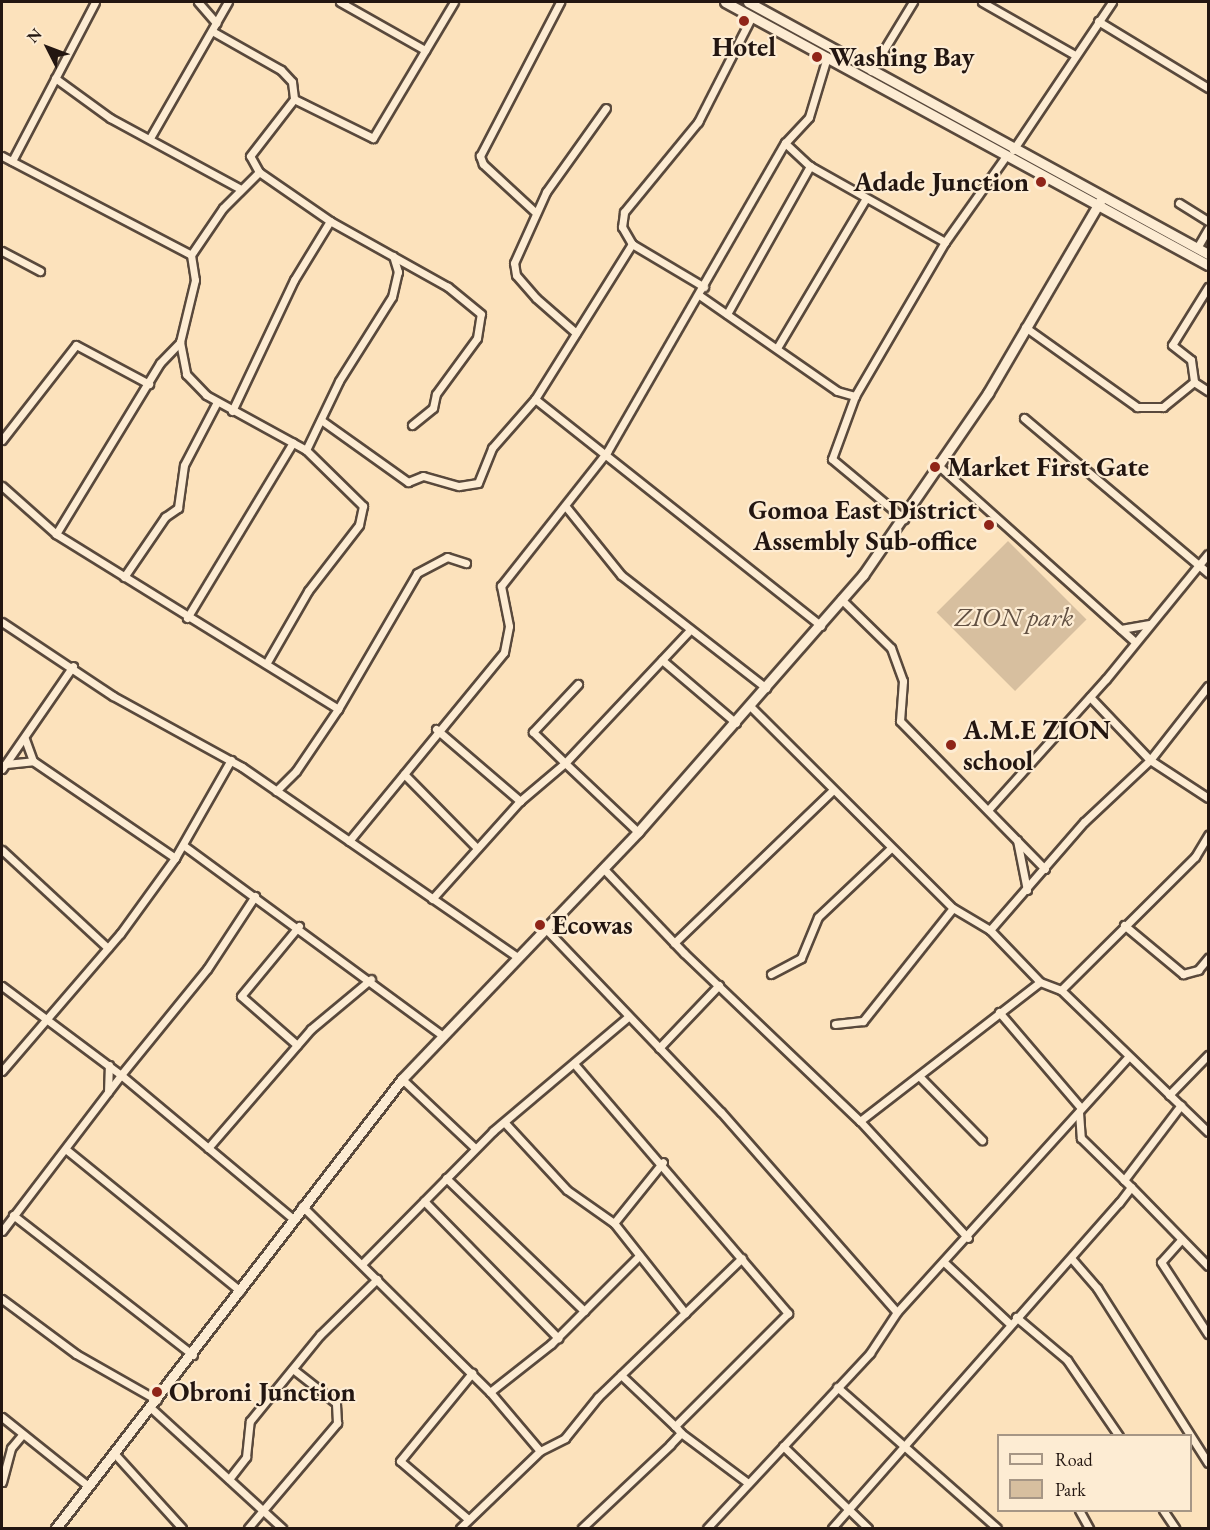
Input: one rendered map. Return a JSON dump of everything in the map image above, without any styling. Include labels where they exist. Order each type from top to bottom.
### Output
[{"type":"street","points":[[12,161],[95,2]]},
{"type":"street","points":[[198,2],[216,23]]},
{"type":"street","points":[[150,138],[228,2]]},
{"type":"street","points":[[340,2],[425,50]]},
{"type":"street","points":[[294,99],[373,138],[454,2]]},
{"type":"street","points":[[536,212],[483,164],[480,156],[560,2]]},
{"type":"street","points":[[725,2],[1010,153],[1209,254]]},
{"type":"street","points":[[748,2],[1010,153],[1096,208],[1209,266]]},
{"type":"street","points":[[871,71],[913,2]]},
{"type":"street","points":[[982,2],[1075,55]]},
{"type":"street","points":[[905,520],[832,459],[855,396],[945,242],[1010,153],[1112,2]]},
{"type":"street","points":[[704,287],[632,244],[622,227],[624,212],[698,122],[752,16]]},
{"type":"street","points":[[1098,21],[1209,88]]},
{"type":"street","points":[[212,31],[281,70],[292,82],[294,99],[251,153],[259,172],[330,221],[473,304],[482,325],[436,394],[433,408],[412,425]]},
{"type":"street","points":[[349,841],[404,774],[436,729],[504,652],[509,626],[499,590],[567,508],[607,452],[651,368],[704,287],[785,143],[808,117],[827,57]]},
{"type":"street","points":[[55,78],[150,138],[241,189]]},
{"type":"street","points":[[576,333],[514,269],[536,212],[566,159],[606,108]]},
{"type":"street","points":[[785,143],[810,166],[945,242]]},
{"type":"street","points":[[2,156],[191,255]]},
{"type":"street","points":[[727,314],[810,166]]},
{"type":"street","points":[[56,534],[149,384],[180,342],[195,280],[191,255],[241,189],[259,172]]},
{"type":"street","points":[[777,348],[866,198]]},
{"type":"street","points":[[56,1528],[193,1355],[292,1219],[402,1079],[543,927],[638,832],[821,626],[905,520],[940,467],[1102,198]]},
{"type":"street","points":[[1179,203],[1209,221]]},
{"type":"street","points":[[232,411],[294,280],[330,221]]},
{"type":"street","points":[[1197,248],[1209,229]]},
{"type":"street","points":[[321,420],[408,482],[423,476],[472,486],[483,478],[492,448],[535,399],[632,244]]},
{"type":"street","points":[[2,251],[40,271]]},
{"type":"street","points":[[306,450],[321,420],[387,308],[398,272],[393,256]]},
{"type":"street","points":[[398,272],[410,267]]},
{"type":"street","points":[[1194,382],[1191,360],[1172,345],[1209,287]]},
{"type":"street","points":[[699,295],[837,391],[855,396]]},
{"type":"street","points":[[1025,327],[1137,407],[1163,407],[1194,382]]},
{"type":"street","points":[[180,342],[186,374],[217,402],[306,450],[359,500],[363,515],[308,591],[266,664]]},
{"type":"street","points":[[2,440],[76,345],[149,384]]},
{"type":"street","points":[[1194,382],[1209,391]]},
{"type":"street","points":[[535,399],[607,452],[821,626]]},
{"type":"street","points":[[124,577],[165,517],[178,508],[184,465],[217,402]]},
{"type":"street","points":[[1024,418],[1209,573]]},
{"type":"street","points":[[187,618],[293,442]]},
{"type":"street","points":[[940,467],[1135,642]]},
{"type":"street","points":[[2,486],[56,534],[187,618],[338,709]]},
{"type":"street","points":[[567,508],[621,575],[688,632],[766,688]]},
{"type":"street","points":[[988,810],[1090,697],[1209,554]]},
{"type":"street","points":[[276,791],[296,771],[338,709],[417,573],[447,556],[466,563]]},
{"type":"street","points":[[841,599],[891,648],[903,681],[900,722],[1045,869]]},
{"type":"street","points":[[2,622],[73,666],[122,701],[231,760],[516,956]]},
{"type":"street","points":[[1120,629],[1150,624]]},
{"type":"street","points":[[432,899],[476,847],[520,801],[565,763],[688,632]]},
{"type":"street","points":[[662,660],[736,723]]},
{"type":"street","points":[[3,765],[25,740],[73,666]]},
{"type":"street","points":[[578,684],[533,732],[638,832]]},
{"type":"street","points":[[990,930],[1084,822],[1150,760],[1209,687]]},
{"type":"street","points":[[1090,697],[1150,760],[1209,798]]},
{"type":"street","points":[[750,706],[832,791],[953,908],[990,930],[1040,982],[1061,990],[1209,1132]]},
{"type":"street","points":[[436,729],[520,801]]},
{"type":"street","points":[[25,740],[33,761],[175,858]]},
{"type":"street","points":[[2,1071],[108,948],[175,858],[231,760]]},
{"type":"street","points":[[3,765],[33,761]]},
{"type":"street","points":[[404,774],[476,847]]},
{"type":"street","points":[[674,943],[832,791]]},
{"type":"street","points":[[1061,990],[1194,857],[1209,835]]},
{"type":"street","points":[[1017,840],[1027,890]]},
{"type":"street","points":[[183,845],[299,926],[442,1035]]},
{"type":"street","points":[[771,974],[801,958],[818,917],[891,848]]},
{"type":"street","points":[[2,850],[108,948]]},
{"type":"street","points":[[603,868],[674,943],[860,1121],[968,1238]]},
{"type":"street","points":[[2,1231],[68,1151],[108,1092],[207,969],[255,896]]},
{"type":"street","points":[[836,1024],[863,1021],[953,908]]},
{"type":"street","points":[[1124,925],[1183,974],[1198,970],[1209,958]]},
{"type":"street","points":[[297,1045],[241,996],[299,926]]},
{"type":"street","points":[[543,927],[659,1048],[897,1312]]},
{"type":"street","points":[[208,1148],[297,1045],[371,980]]},
{"type":"street","points":[[860,1121],[1040,982]]},
{"type":"street","points":[[659,1048],[718,985]]},
{"type":"street","points":[[2,986],[109,1065],[292,1219]]},
{"type":"street","points":[[999,1012],[1079,1109],[1081,1138],[1125,1180],[1180,1241],[1209,1266]]},
{"type":"street","points":[[362,1264],[475,1148],[576,1066],[628,1017]]},
{"type":"street","points":[[1169,1095],[1209,1055]]},
{"type":"street","points":[[707,1528],[870,1353],[897,1312],[968,1238],[1079,1109],[1129,1056]]},
{"type":"street","points":[[108,1092],[109,1065]]},
{"type":"street","points":[[576,1066],[663,1162],[786,1308],[787,1317],[675,1426]]},
{"type":"street","points":[[919,1076],[982,1140]]},
{"type":"street","points":[[402,1079],[475,1148]]},
{"type":"street","points":[[1125,1180],[1180,1105]]},
{"type":"street","points":[[505,1123],[559,1183],[614,1223],[685,1313]]},
{"type":"street","points":[[68,1151],[240,1291]]},
{"type":"street","points":[[614,1223],[663,1162]]},
{"type":"street","points":[[446,1178],[584,1311]]},
{"type":"street","points":[[832,1528],[1131,1187]]},
{"type":"street","points":[[424,1201],[558,1338]]},
{"type":"street","points":[[302,1206],[472,1373],[540,1451]]},
{"type":"street","points":[[13,1215],[193,1355]]},
{"type":"street","points":[[1180,1241],[1161,1262],[1209,1334]]},
{"type":"street","points":[[490,1392],[558,1338],[639,1256]]},
{"type":"street","points":[[460,1528],[540,1451],[565,1438],[621,1376],[742,1258]]},
{"type":"street","points":[[1071,1258],[1097,1288],[1190,1434]]},
{"type":"street","points":[[945,1263],[1010,1324]]},
{"type":"street","points":[[230,1479],[246,1457],[250,1421],[293,1369],[377,1279]]},
{"type":"street","points":[[2,1299],[76,1354],[154,1404],[282,1528]]},
{"type":"street","points":[[1016,1317],[1067,1360],[1118,1434]]},
{"type":"street","points":[[248,1528],[331,1436],[339,1412],[324,1391],[293,1369]]},
{"type":"street","points":[[468,1519],[400,1461],[472,1373]]},
{"type":"street","points":[[621,1376],[681,1433],[748,1483]]},
{"type":"street","points":[[837,1387],[997,1528]]},
{"type":"street","points":[[2,1417],[88,1486]]},
{"type":"street","points":[[582,1528],[681,1433]]},
{"type":"street","points":[[2,1482],[10,1448],[22,1435]]},
{"type":"street","points":[[1192,1436],[1209,1463]]},
{"type":"street","points":[[783,1446],[851,1509],[868,1528]]},
{"type":"street","points":[[114,1453],[182,1528]]},
{"type":"street","points":[[1079,1512],[1089,1528]]},
{"type":"street","points":[[1164,1512],[1175,1528]]},
{"type":"green space","name":"ZION park","points":[[1008,541],[1086,619],[1015,691],[937,612]]},
{"type":"place","name":"Hotel","points":[[744,21]]},
{"type":"place","name":"Washing Bay","points":[[817,57]]},
{"type":"place","name":"Adade Junction","points":[[1041,182]]},
{"type":"place","name":"Market First Gate","points":[[935,467]]},
{"type":"place","name":"Gomoa East District Assembly Sub-office","points":[[989,525]]},
{"type":"place","name":"A.M.E ZION school","points":[[951,745]]},
{"type":"place","name":"Ecowas","points":[[540,925]]},
{"type":"place","name":"Obroni Junction","points":[[157,1392]]}]
